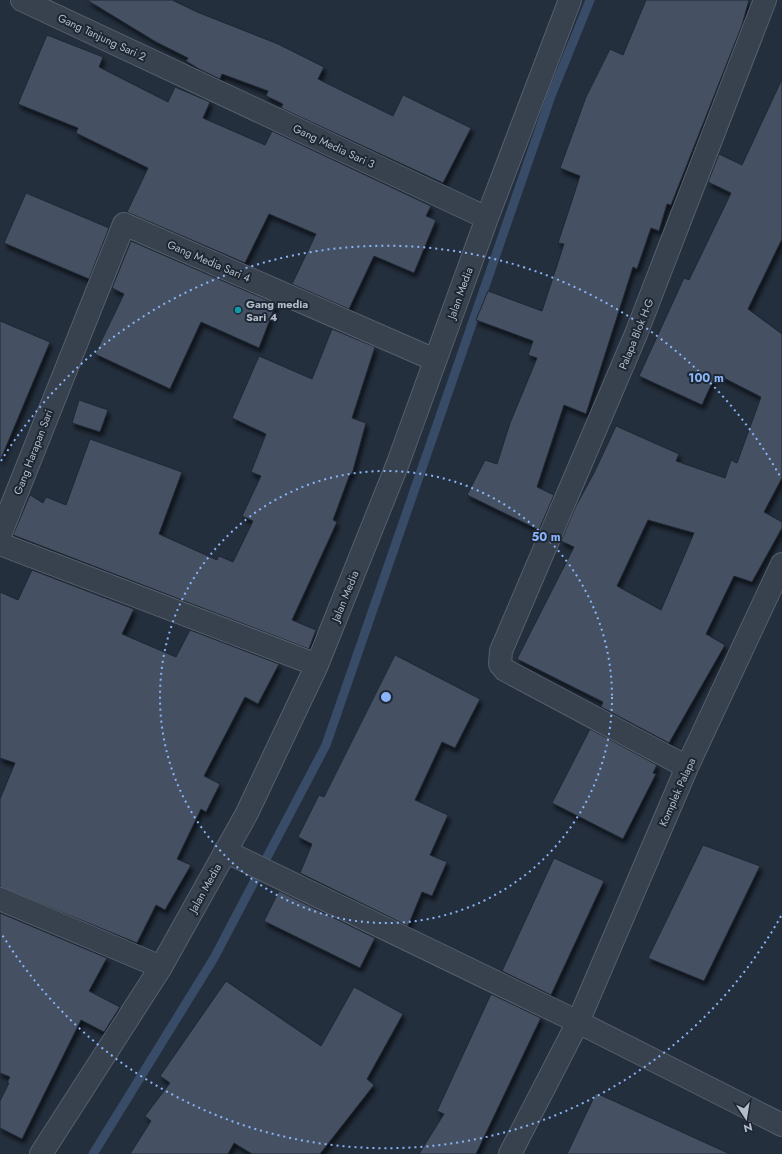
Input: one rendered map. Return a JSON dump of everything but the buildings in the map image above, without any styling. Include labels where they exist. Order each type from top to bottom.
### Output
[{"type":"street","name":"Gang Tanjung Sari 2","points":[[22,0],[182,75]]},
{"type":"street","name":"Jalan Media","points":[[41,1154],[160,967],[230,853],[247,813],[317,666],[398,463],[487,218],[570,0]]},
{"type":"street","name":"Palapa Blok H-G","points":[[687,767],[506,670],[500,664],[500,651],[636,334],[765,0]]},
{"type":"street","name":"Gang Media Sari 3","points":[[182,75],[487,218]]},
{"type":"street","name":"Gang Media Sari 4","points":[[66,368],[124,224],[435,360]]},
{"type":"street","name":"Gang Harapan Sari","points":[[0,535],[66,368]]},
{"type":"street","points":[[0,544],[317,666]]},
{"type":"street","name":"Komplek Palapa","points":[[510,1154],[578,1022],[687,767],[782,564]]},
{"type":"street","points":[[230,853],[578,1022],[782,1125]]},
{"type":"street","points":[[0,899],[160,967]]},
{"type":"waterway","points":[[93,1154],[214,958],[326,745],[551,96],[590,0]]},
{"type":"place","name":"Gang media Sari 4","points":[[238,310]]}]
